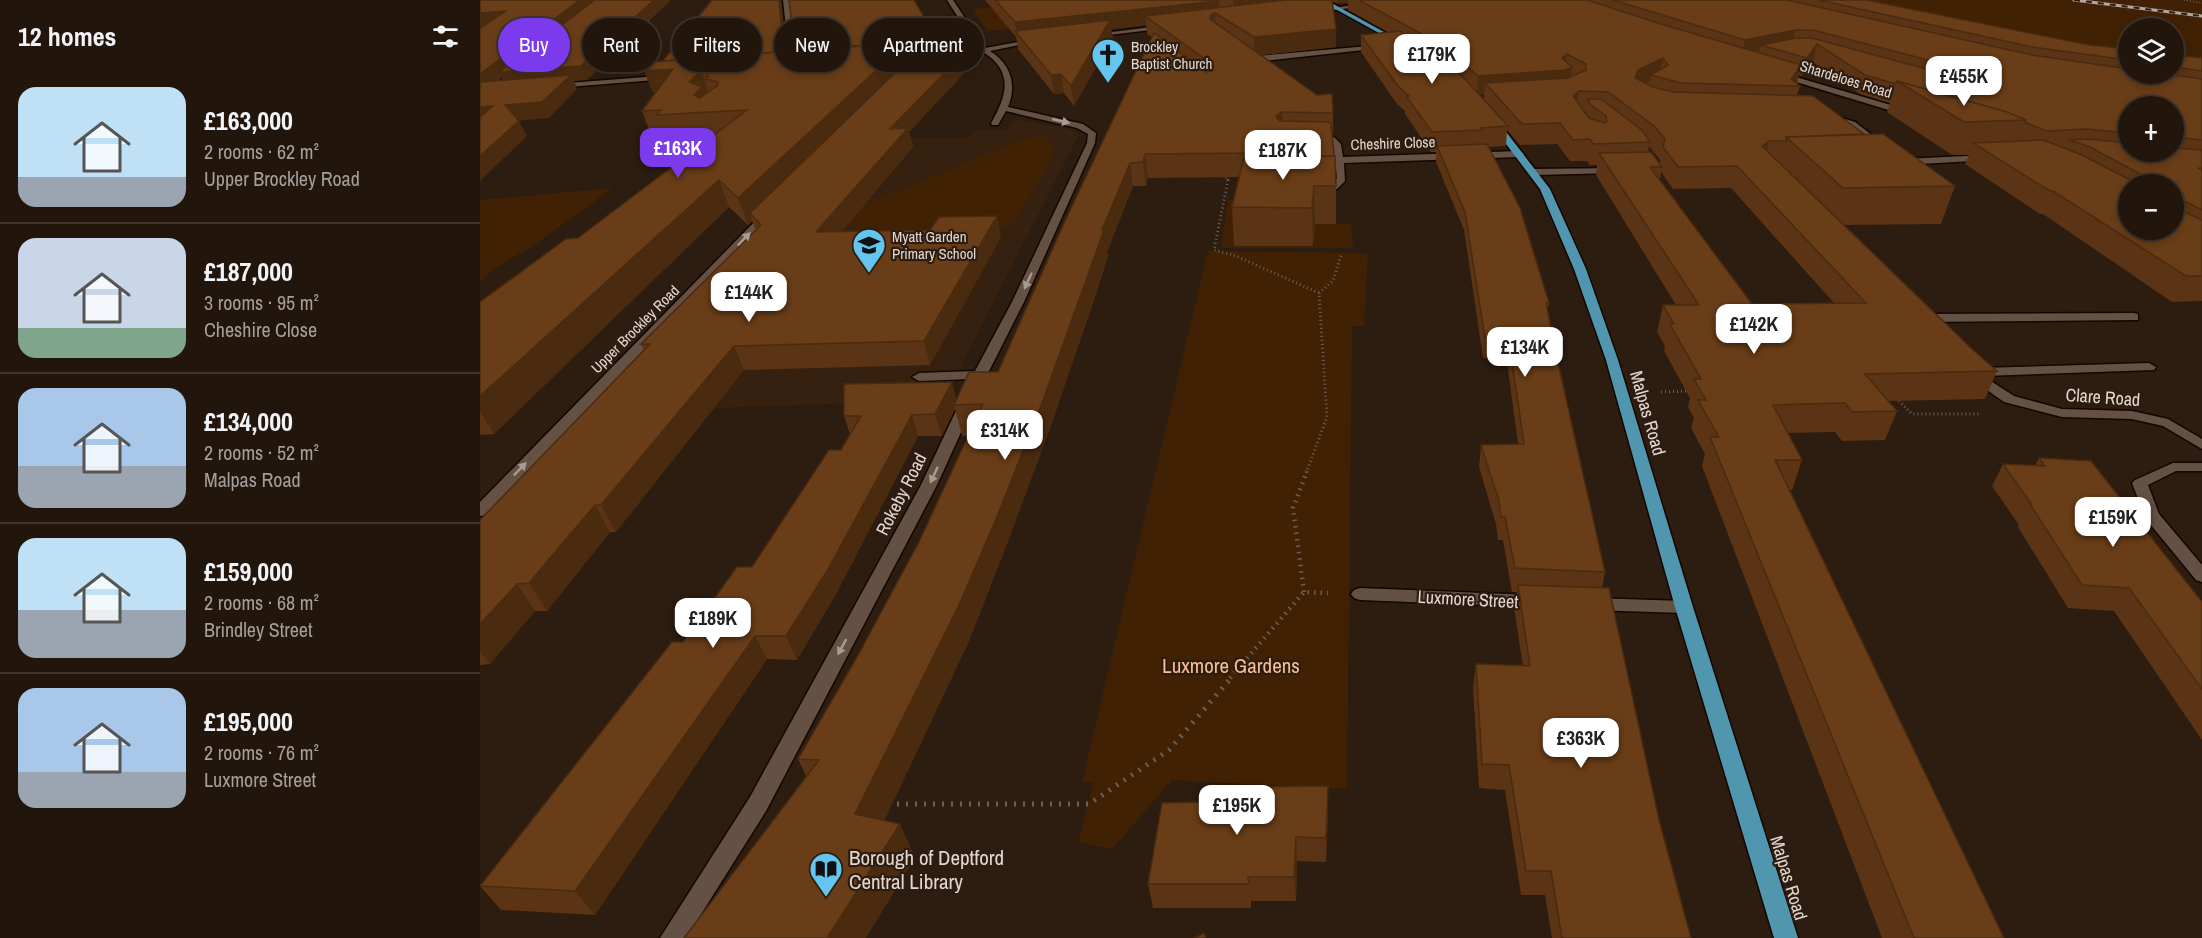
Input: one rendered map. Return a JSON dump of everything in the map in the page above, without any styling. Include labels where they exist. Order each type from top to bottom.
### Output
[{"type":"main road","points":[[1322,0],[1408,47]]},
{"type":"main road","name":"Malpas Road","points":[[1488,114],[1520,154],[1549,198],[1587,289],[1622,394],[1684,607],[1786,938]]},
{"type":"street","points":[[786,0],[788,18]]},
{"type":"street","points":[[950,0],[962,18]]},
{"type":"street","points":[[1308,11],[1406,0]]},
{"type":"street","points":[[1082,36],[1171,26]]},
{"type":"street","points":[[1136,30],[1145,38]]},
{"type":"street","points":[[984,49],[1047,40]]},
{"type":"street","points":[[1244,54],[1253,60],[1408,47]]},
{"type":"street","points":[[984,50],[995,57],[1007,73],[1011,87],[1004,108],[995,123]]},
{"type":"street","name":"Shardeloes Road","points":[[1775,72],[1921,117]]},
{"type":"street","points":[[549,86],[681,76]]},
{"type":"street","name":"Rokeby Road","points":[[672,938],[758,804],[929,485],[980,375],[1056,223],[1091,143],[1092,134],[1080,126],[1004,108]]},
{"type":"street","points":[[1817,113],[1852,124],[1889,150]]},
{"type":"street","name":"Cheshire Close","points":[[1302,139],[1331,140],[1337,144],[1342,179],[1334,187],[1302,187]]},
{"type":"street","name":"Cheshire Close","points":[[1340,160],[1520,154]]},
{"type":"street","points":[[1900,160],[1998,158]]},
{"type":"street","points":[[1533,172],[1628,169]]},
{"type":"street","name":"Upper Brockley Road","points":[[480,512],[780,202]]},
{"type":"street","points":[[1929,333],[1916,313],[2134,317]]},
{"type":"street","name":"Clare Road","points":[[2149,367],[1967,372],[2009,399],[2062,413],[2132,415],[2168,423],[2202,445]]},
{"type":"street","points":[[919,376],[980,375]]},
{"type":"street","points":[[2202,467],[2173,467],[2140,483],[2152,515],[2202,576]]},
{"type":"street","name":"Luxmore Street","points":[[1360,594],[1556,602]]},
{"type":"street","points":[[1579,603],[1684,607]]},
{"type":"path","points":[[2184,0],[2202,3]]},
{"type":"path","points":[[1218,173],[1228,179],[1214,250],[1236,256],[1319,293]]},
{"type":"path","points":[[1319,293],[1333,281],[1341,255]]},
{"type":"path","points":[[876,804],[1089,804],[1168,750],[1304,592],[1293,508],[1327,417],[1319,293]]},
{"type":"path","points":[[1661,392],[1696,391]]},
{"type":"path","points":[[1890,393],[1912,414],[1982,414]]},
{"type":"path","points":[[1304,592],[1360,594]]},
{"type":"shaded area","name":"Myatt Garden Primary School","points":[[1015,120],[1070,129],[1079,134],[944,400],[603,412],[856,140],[967,137],[976,130],[1005,130]]},
{"type":"green space","points":[[1079,0],[1050,25],[988,31],[984,25],[984,18],[979,18],[973,9]]},
{"type":"green space","points":[[1822,0],[2202,0],[2202,71],[2184,68],[2184,18],[2118,18],[2118,59]]},
{"type":"green space","points":[[758,91],[684,154],[637,156],[675,100]]},
{"type":"green space","points":[[1045,137],[1055,147],[1046,170],[1011,227],[934,225],[915,249],[833,252],[854,226],[810,227],[1025,138]]},
{"type":"green space","points":[[613,188],[530,248],[493,269],[480,283],[480,200]]},
{"type":"green space","points":[[1275,199],[1313,246],[1315,224],[1351,224],[1353,248],[1221,248],[1228,200]]},
{"type":"green space","name":"Luxmore Gardens","points":[[1208,251],[1368,253],[1364,326],[1352,326],[1347,789],[1172,780],[1112,849],[1078,842],[1094,782],[1082,782]]},
{"type":"building","points":[[480,0],[580,0],[556,18],[498,18],[498,61],[480,74],[480,28],[506,11],[480,13]]},
{"type":"building","points":[[595,0],[654,0],[634,18],[582,18],[581,66],[570,67],[570,19]]},
{"type":"building","points":[[712,0],[779,0],[781,18],[774,18],[774,52],[762,53],[762,18],[698,18]]},
{"type":"building","points":[[789,0],[914,0],[924,18],[862,18],[862,46],[850,47],[850,18],[791,18]]},
{"type":"building","points":[[995,0],[1218,0],[1219,1],[1015,22]]},
{"type":"building","points":[[1285,0],[1332,0],[1336,29],[1254,37],[1215,13],[1210,16],[1210,19],[1317,95],[1332,94],[1333,113],[1282,112],[1276,116],[1279,121],[1328,122],[1331,124],[1333,156],[1249,157],[1248,153],[1145,154],[1143,162],[1130,163],[1102,230],[1104,230],[1043,400],[997,517],[958,607],[855,814],[900,824],[827,938],[684,938],[819,760],[798,759],[856,659],[919,542],[983,404],[954,405],[969,372],[998,372],[1065,221],[1154,33],[1206,72],[1212,71],[1212,64],[1145,16]]},
{"type":"building","points":[[1359,0],[1587,0],[1801,65],[1791,79],[1800,86],[1681,83],[1651,75],[1668,65],[1663,58],[1638,70],[1635,78],[1653,87],[1674,92],[1813,96],[1864,134],[1786,137],[1786,141],[1769,141],[1762,146],[1997,371],[1865,374],[1897,411],[1852,412],[1845,403],[1773,405],[1802,460],[1775,460],[2004,938],[1914,938],[1710,437],[1719,437],[1698,400],[1706,400],[1694,379],[1701,379],[1670,324],[1674,324],[1663,305],[1699,305],[1599,153],[1651,152],[1662,167],[1650,167],[1752,304],[1866,303],[1737,166],[1678,167],[1663,147],[1665,139],[1653,125],[1608,92],[1579,91],[1573,96],[1589,118],[1605,123],[1606,116],[1591,105],[1587,99],[1601,99],[1643,131],[1650,142],[1593,144],[1590,139],[1573,140],[1560,123],[1522,124],[1485,83],[1568,78],[1586,70],[1586,64],[1567,54],[1562,58],[1572,67],[1565,70],[1478,76],[1446,47]]},
{"type":"building","points":[[1613,0],[1787,0],[2032,55],[2118,68],[2118,84],[2184,84],[2184,77],[2202,79],[2202,140],[2184,138],[2184,96],[2118,96],[2118,132],[2087,129],[2046,131],[2007,112],[1897,81],[1896,84],[1865,75],[1817,44],[1807,58],[1761,45],[1796,38],[1812,38],[1974,82],[1983,81],[1982,74],[1813,30],[1795,30],[1745,40]]},
{"type":"building","points":[[1819,0],[1866,0],[2089,45],[2118,48],[2118,59],[2032,47]]},
{"type":"building","points":[[1110,20],[1071,86],[1061,74],[1051,75],[1015,31]]},
{"type":"building","points":[[1400,31],[1438,56],[1462,76],[1508,126],[1481,128],[1482,130],[1432,132],[1406,96],[1409,96],[1398,86],[1361,35]]},
{"type":"building","points":[[850,46],[862,46],[862,72],[874,72],[738,198],[719,180],[480,396],[480,302],[566,239],[578,238],[747,110],[656,115],[661,110],[642,111],[672,70],[700,72],[689,82],[702,87],[694,95],[700,98],[718,85],[718,82],[706,79],[709,74],[704,72],[762,72],[762,53],[774,52],[774,72],[850,72]]},
{"type":"building","points":[[672,50],[672,60],[663,61]]},
{"type":"building","points":[[2184,56],[2202,58],[2202,71],[2184,68]]},
{"type":"building","points":[[672,60],[672,69],[660,70],[660,61]]},
{"type":"building","points":[[896,72],[946,72],[890,129],[908,128],[816,232],[930,230],[939,217],[997,216],[924,341],[734,346],[601,505],[595,505],[529,583],[517,584],[480,624],[480,520],[650,344],[641,344],[761,225],[750,213]]},
{"type":"building","points":[[571,75],[542,102],[505,105],[519,121],[480,156],[480,117],[493,106],[480,107],[480,82]]},
{"type":"building","points":[[1897,81],[2007,112],[2026,120],[1964,122]]},
{"type":"building","points":[[1883,134],[1955,186],[1843,188],[1786,137]]},
{"type":"building","points":[[2043,140],[2082,155],[2119,174],[2118,233],[1973,143]]},
{"type":"building","points":[[2069,140],[2118,142],[2118,162],[2184,162],[2184,149],[2202,150],[2202,168],[2198,168],[2202,170],[2202,210],[2187,202],[2184,203],[2184,174],[2140,174],[2090,147]]},
{"type":"building","points":[[1487,144],[1520,208],[1549,303],[1546,303],[1556,354],[1605,572],[1515,568],[1505,517],[1501,517],[1499,501],[1481,445],[1524,444],[1509,341],[1494,341],[1493,338],[1485,338],[1465,212],[1437,146]]},
{"type":"building","points":[[1245,153],[1249,157],[1335,156],[1336,186],[1314,186],[1312,208],[1232,207]]},
{"type":"building","points":[[2184,212],[2202,220],[2202,276],[2186,276],[2130,240],[2184,240]]},
{"type":"building","points":[[952,382],[935,414],[912,415],[827,571],[786,636],[755,636],[575,891],[480,886],[672,642],[683,642],[737,567],[752,567],[829,450],[841,450],[861,416],[844,416],[844,384]]},
{"type":"building","points":[[2039,458],[2091,461],[2202,602],[2202,689],[2129,588],[2082,585],[2030,504],[2032,505],[2003,464],[2045,466]]},
{"type":"building","points":[[1518,585],[1609,588],[1659,820],[1691,938],[1562,938],[1551,871],[1526,871],[1509,765],[1482,764],[1476,664],[1530,666]]},
{"type":"building","points":[[1328,786],[1326,838],[1296,837],[1294,877],[1248,877],[1249,884],[1148,884],[1162,803],[1208,802],[1210,794],[1255,794],[1256,787]]},
{"type":"building","points":[[1204,933],[1206,938],[1195,938]]},
{"type":"railway","points":[[2074,0],[2202,16]]},
{"type":"place","name":"Brockley Baptist Church","points":[[1108,84]]},
{"type":"place","name":"Myatt Garden Primary School","points":[[869,274]]},
{"type":"place","name":"Borough of Deptford Central Library","points":[[826,898]]}]
